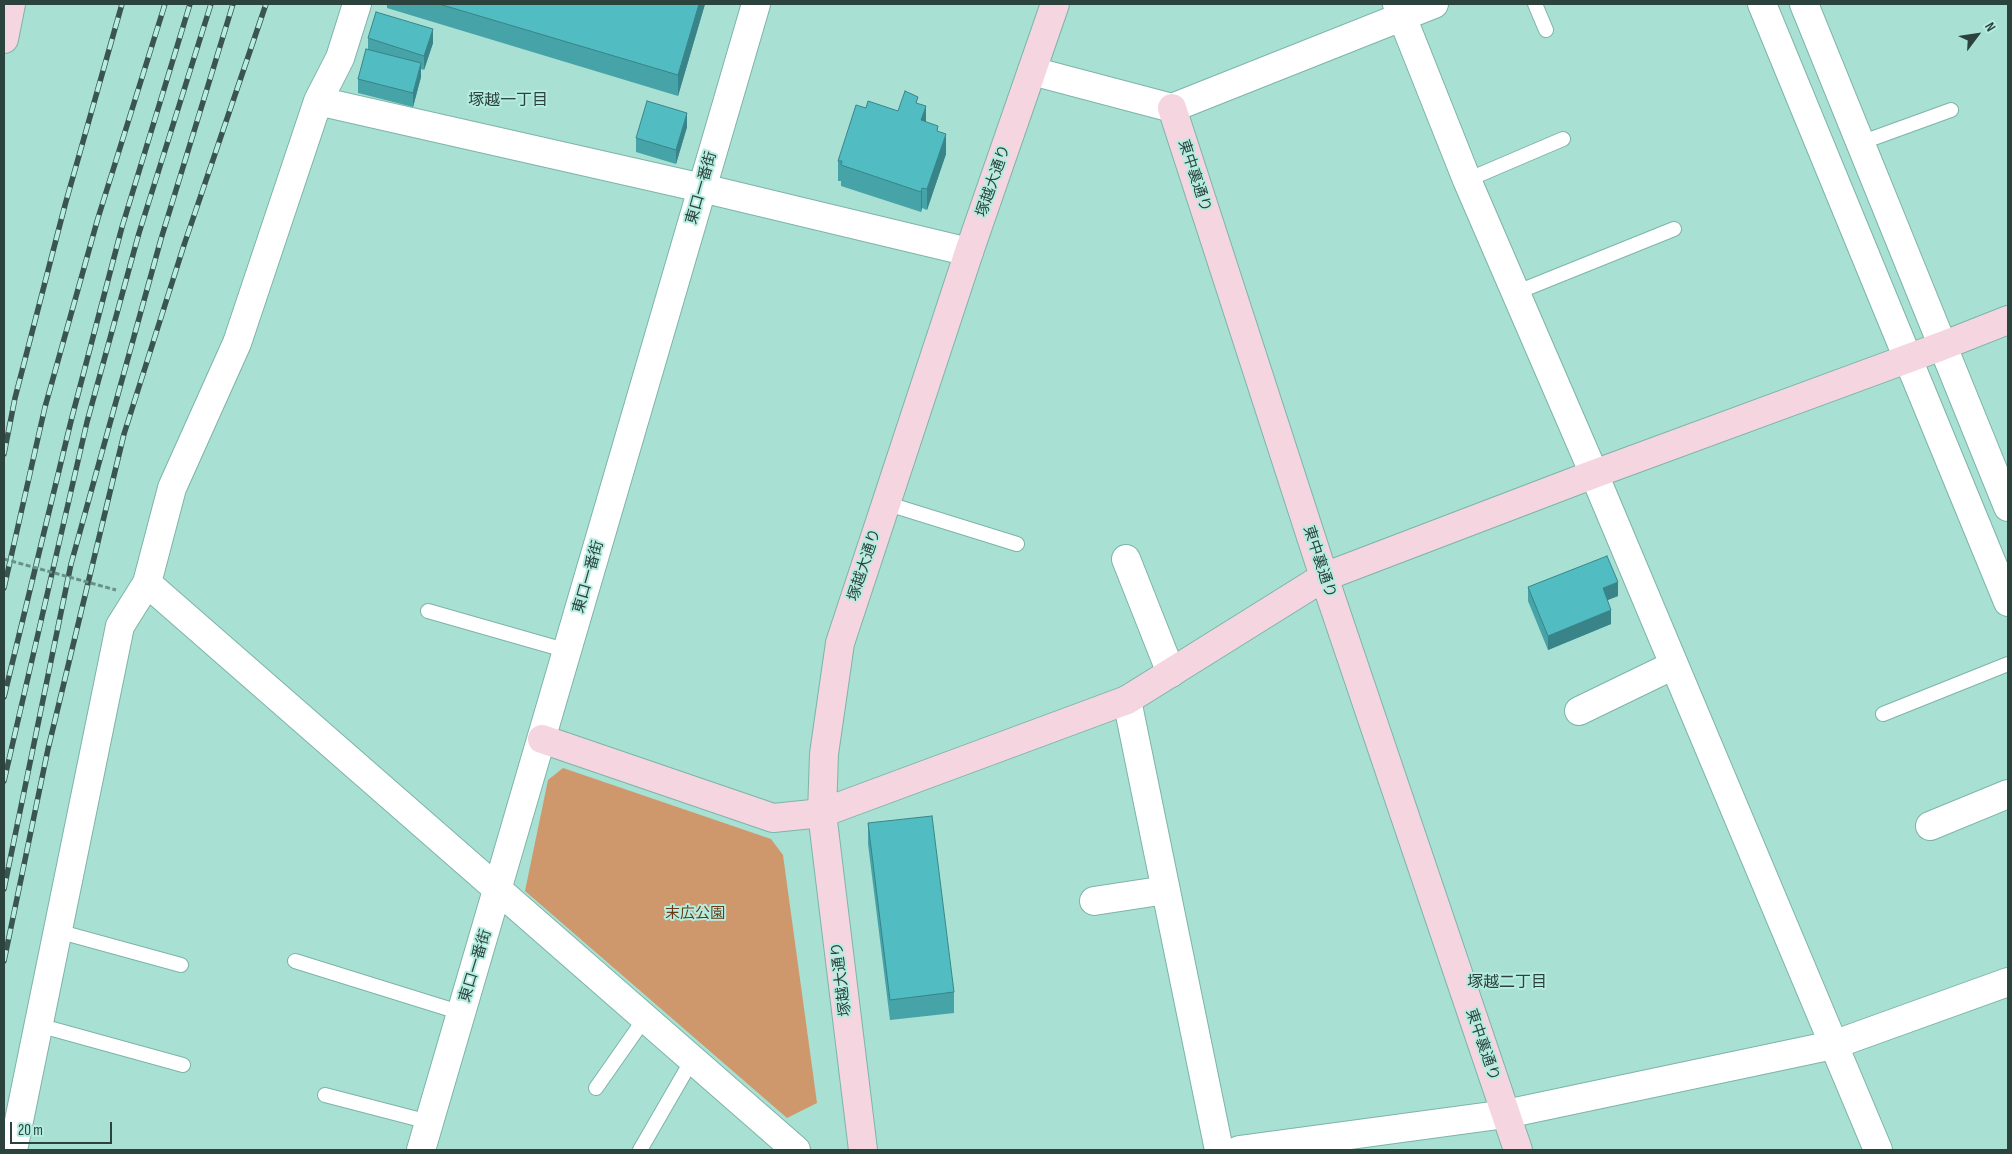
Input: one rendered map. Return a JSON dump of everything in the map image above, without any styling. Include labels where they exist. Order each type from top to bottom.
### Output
[{"type":"street","points":[[4,39],[12,4]]},
{"type":"street","points":[[12,1150],[120,626],[147,583],[172,488],[237,343],[318,102],[340,58],[357,4]]},
{"type":"street","name":"東口一番街","points":[[421,1150],[756,4]]},
{"type":"street","name":"塚越大通り","points":[[863,1150],[822,813],[824,754],[840,643],[969,252],[1055,4]]},
{"type":"street","points":[[1032,71],[1172,108],[1400,10],[1434,4]]},
{"type":"street","points":[[1762,4],[2008,602]]},
{"type":"street","points":[[1804,4],[2008,507]]},
{"type":"street","points":[[1400,10],[1467,180],[1594,474],[1878,1150]]},
{"type":"street","points":[[318,102],[702,188],[969,252]]},
{"type":"street","name":"東中裏通り","points":[[1172,108],[1324,577],[1518,1150]]},
{"type":"street","points":[[542,740],[773,818],[822,813],[1127,700],[1324,577],[2008,320]]},
{"type":"street","points":[[1126,558],[1171,673]]},
{"type":"street","points":[[147,583],[796,1150]]},
{"type":"street","points":[[1579,711],[1674,666]]},
{"type":"street","points":[[1127,700],[1218,1150]]},
{"type":"street","points":[[1930,826],[2008,794]]},
{"type":"street","points":[[1094,901],[1166,890]]},
{"type":"street","points":[[1239,1150],[1506,1114],[1834,1045],[2008,982]]},
{"type":"lane","points":[[1535,4],[1546,30]]},
{"type":"lane","points":[[1860,143],[1951,110]]},
{"type":"lane","points":[[1467,180],[1563,139]]},
{"type":"lane","points":[[1516,293],[1674,228]]},
{"type":"lane","points":[[885,503],[1018,544]]},
{"type":"lane","points":[[428,611],[568,651]]},
{"type":"lane","points":[[1883,714],[2008,664]]},
{"type":"lane","points":[[58,931],[181,965]]},
{"type":"lane","points":[[295,961],[462,1013]]},
{"type":"lane","points":[[596,1088],[645,1018]]},
{"type":"lane","points":[[38,1025],[183,1065]]},
{"type":"lane","points":[[640,1150],[692,1060]]},
{"type":"lane","points":[[325,1095],[430,1122]]},
{"type":"path","points":[[4,559],[116,590]]},
{"type":"green space","name":"末広公園","points":[[563,768],[771,839],[783,855],[817,1103],[787,1118],[525,891],[548,780]]},
{"type":"building","points":[[439,4],[699,4],[678,75]]},
{"type":"building","points":[[376,12],[433,29],[424,56],[368,38]]},
{"type":"building","points":[[366,49],[421,63],[413,93],[358,79]]},
{"type":"building","points":[[905,91],[918,97],[916,103],[926,106],[921,120],[938,126],[937,131],[946,134],[927,189],[922,188],[921,192],[841,165],[842,161],[838,161],[856,105],[866,108],[868,101],[898,111]]},
{"type":"building","points":[[647,101],[687,113],[676,150],[636,138]]},
{"type":"building","points":[[1607,556],[1618,582],[1603,588],[1611,610],[1548,636],[1528,587]]},
{"type":"building","points":[[932,816],[954,992],[890,1000],[868,823]]},
{"type":"railway","points":[[4,454],[15,398],[65,205],[122,4]]},
{"type":"railway","points":[[4,588],[45,407],[98,218],[165,4]]},
{"type":"railway","points":[[4,697],[72,417],[122,227],[190,4]]},
{"type":"railway","points":[[4,781],[87,422],[139,233],[211,4]]},
{"type":"railway","points":[[4,889],[71,564],[161,239],[233,4]]},
{"type":"railway","points":[[4,961],[48,749],[124,434],[184,245],[266,4]]},
{"type":"district","name":"塚越一丁目","points":[[508,101]]},
{"type":"district","name":"塚越二丁目","points":[[1507,983]]}]
